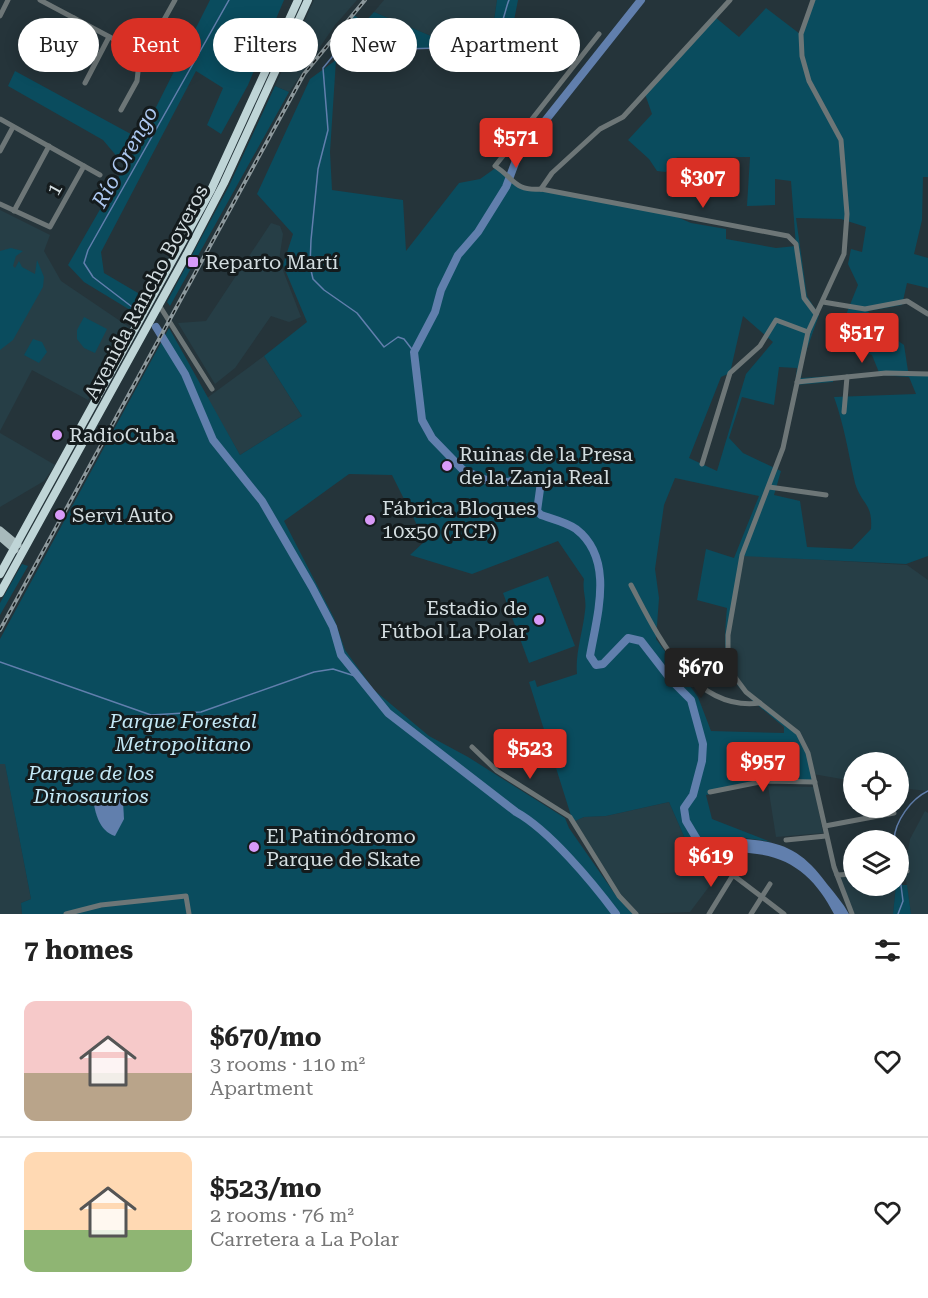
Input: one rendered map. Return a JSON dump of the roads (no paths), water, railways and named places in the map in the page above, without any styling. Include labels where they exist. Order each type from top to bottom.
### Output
[{"type":"highway","name":"Avenida Rancho Boyeros","points":[[0,593],[35,532],[150,313],[211,190],[298,0]]},
{"type":"highway","name":"Avenida Rancho Boyeros","points":[[150,313],[159,305],[224,183],[308,0]]},
{"type":"highway","name":"Avenida Rancho Boyeros","points":[[0,574],[142,328]]},
{"type":"highway","points":[[15,568],[15,549],[35,532]]},
{"type":"main road","points":[[0,530],[15,549]]},
{"type":"main road","points":[[0,537],[15,549]]},
{"type":"street","points":[[0,16],[8,0]]},
{"type":"street","points":[[40,0],[74,18]]},
{"type":"street","points":[[166,18],[175,0]]},
{"type":"street","points":[[541,189],[552,173],[600,129],[624,117],[730,0]]},
{"type":"street","points":[[813,0],[801,34],[802,56],[809,81],[841,140],[847,214],[844,254],[808,332],[786,439],[742,555],[728,635],[728,657],[734,676],[759,703],[798,733],[808,753],[826,836],[837,875],[852,914]]},
{"type":"street","points":[[85,83],[110,37],[99,32]]},
{"type":"street","points":[[599,34],[541,111],[497,161],[497,167],[520,188],[541,189],[788,236],[796,244],[804,298],[816,314]]},
{"type":"street","points":[[121,110],[137,81],[138,72]]},
{"type":"street","points":[[0,119],[100,174]]},
{"type":"street","points":[[0,151],[13,127]]},
{"type":"street","points":[[0,204],[14,211],[49,147]]},
{"type":"street","name":"1","points":[[14,211],[50,227],[84,166]]},
{"type":"street","points":[[823,302],[865,309],[907,301],[928,314]]},
{"type":"street","points":[[159,305],[213,389]]},
{"type":"street","points":[[702,464],[730,373],[760,346],[776,320],[808,332]]},
{"type":"street","points":[[797,382],[886,373],[928,374]]},
{"type":"street","points":[[844,412],[847,377]]},
{"type":"street","points":[[769,487],[826,495]]},
{"type":"street","points":[[631,585],[655,630],[687,675],[724,699],[748,704],[759,703]]},
{"type":"street","points":[[472,747],[497,771],[570,817],[619,896],[636,914]]},
{"type":"street","points":[[710,792],[765,781],[815,782]]},
{"type":"street","points":[[825,826],[867,818]]},
{"type":"street","points":[[786,840],[826,836]]},
{"type":"street","points":[[709,914],[733,875],[784,914]]},
{"type":"street","points":[[837,875],[843,875]]},
{"type":"street","points":[[751,914],[770,884]]},
{"type":"street","points":[[66,914],[119,903],[186,896],[189,914]]},
{"type":"waterway","name":"Río Orengo","points":[[140,313],[93,277],[84,263],[88,250],[229,0]]},
{"type":"waterway","points":[[414,352],[404,339],[398,337],[384,347],[357,313],[324,290],[313,279],[310,266],[311,240],[318,169],[328,130],[323,68],[333,56],[344,50],[446,47],[483,40],[498,31],[509,0]]},
{"type":"waterway","points":[[641,0],[518,155],[506,187],[478,232],[458,255],[441,290],[435,312],[414,352],[422,420],[432,438],[463,470],[486,480],[508,482],[530,475],[537,477],[541,482],[537,511],[541,515],[576,529],[588,541],[596,556],[599,572],[599,606],[590,656],[596,665],[603,664],[628,638],[641,641],[672,681],[691,700],[703,744],[702,761],[693,795],[684,808],[686,821],[698,841],[708,843]]},
{"type":"waterway","points":[[156,327],[185,374],[213,440],[262,501],[312,587],[333,627],[341,655],[388,713],[542,831],[583,873],[616,914]]},
{"type":"waterway","points":[[0,662],[151,715],[201,712],[314,672],[333,669],[358,677]]},
{"type":"waterway","points":[[896,830],[905,811],[916,799],[928,791]]},
{"type":"waterway","points":[[898,914],[902,896]]},
{"type":"railway","points":[[0,630],[304,74],[365,0]]},
{"type":"place","name":"Reparto Martí","points":[[193,262]]},
{"type":"place","name":"RadioCuba","points":[[57,435]]},
{"type":"place","name":"Ruinas de la Presa de la Zanja Real","points":[[447,466]]},
{"type":"place","name":"Servi Auto","points":[[60,515]]},
{"type":"place","name":"Fábrica Bloques 10x50 (TCP)","points":[[370,520]]},
{"type":"place","name":"Estadio de Fútbol La Polar","points":[[539,620]]},
{"type":"place","name":"El Patinódromo Parque de Skate","points":[[254,847]]},
{"type":"park label","name":"Parque Forestal Metropolitano","points":[[183,732]]},
{"type":"park label","name":"Parque de los Dinosaurios","points":[[91,784]]}]
